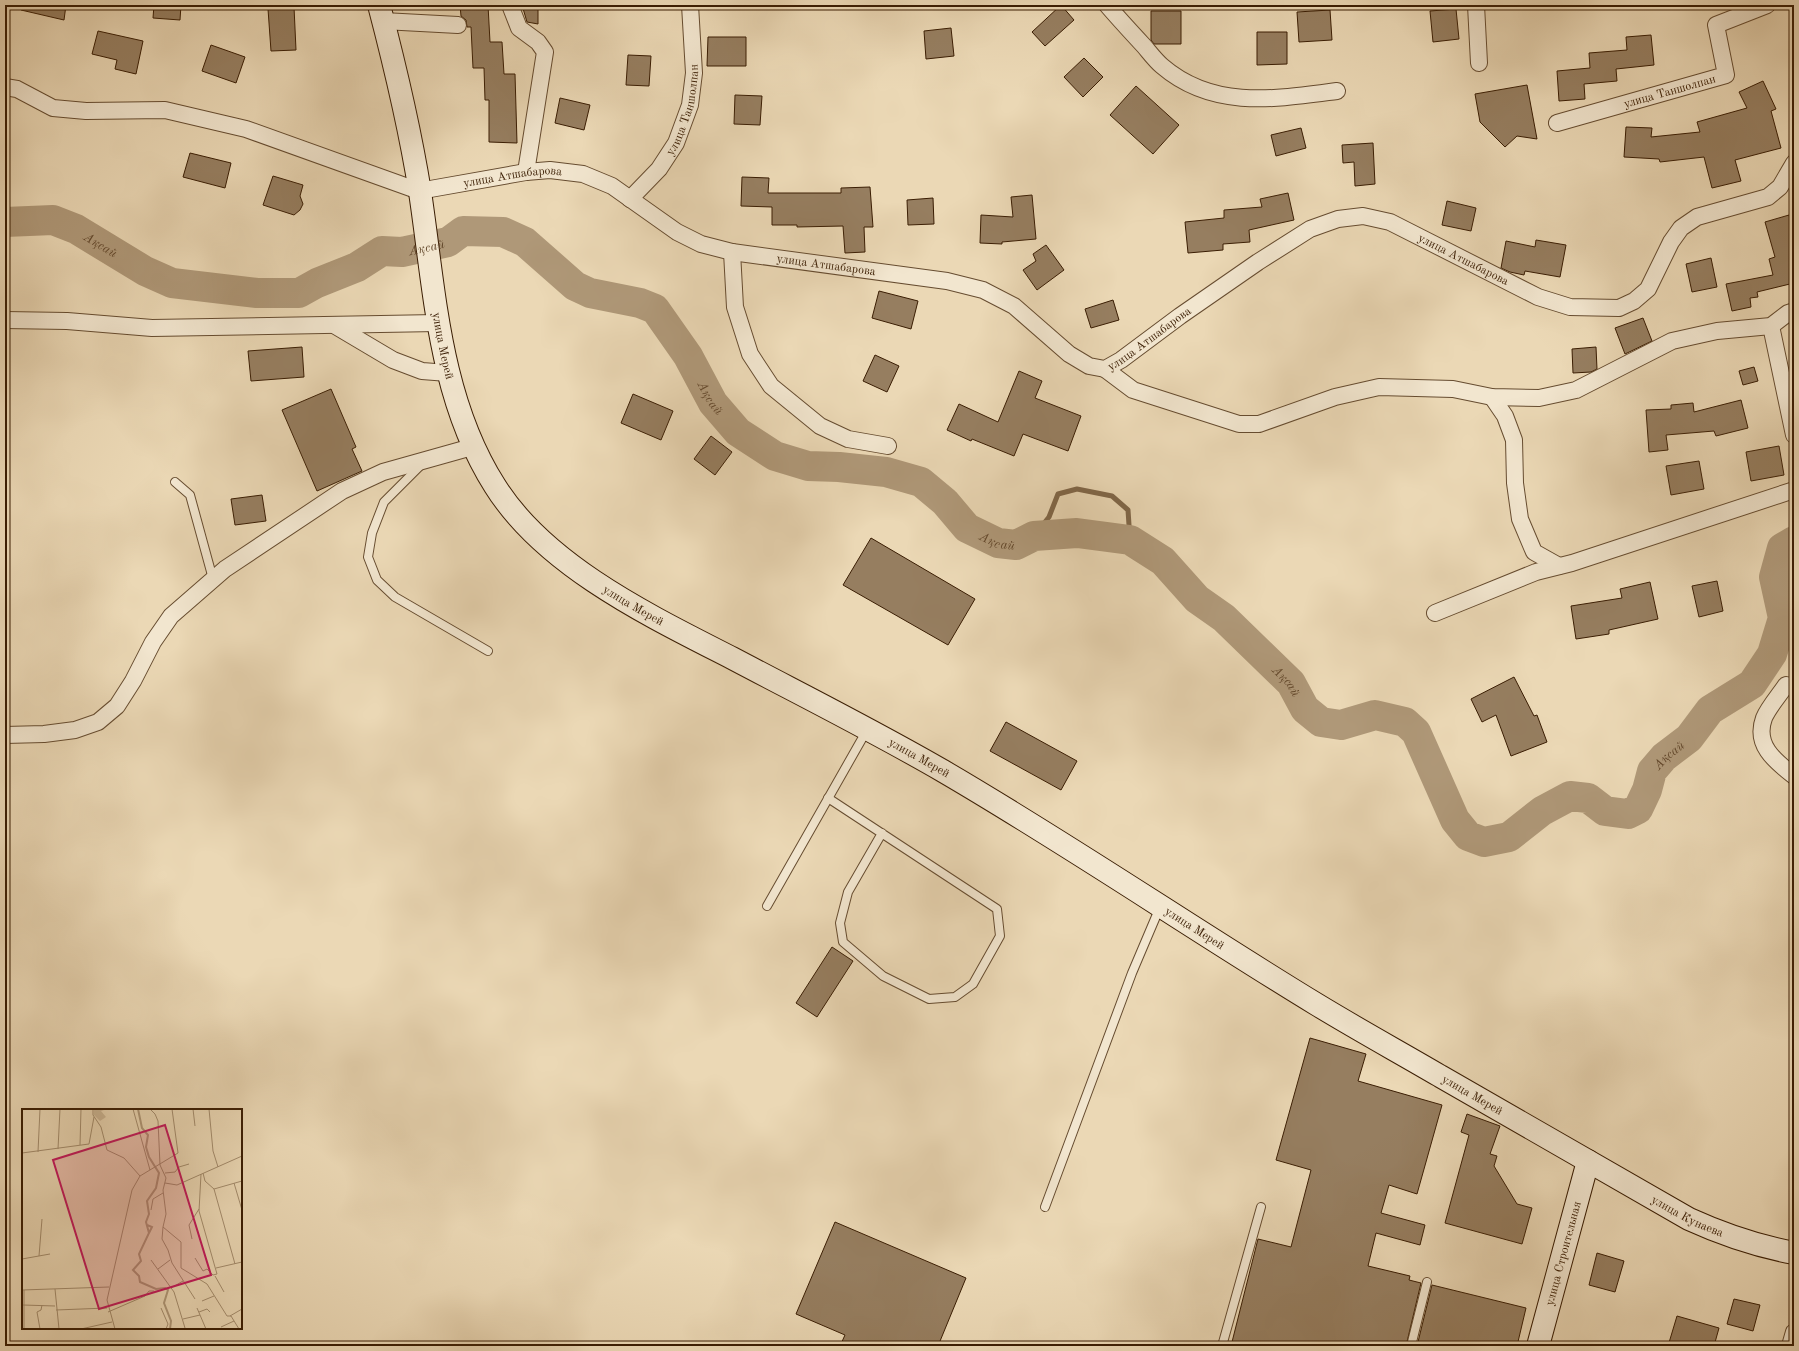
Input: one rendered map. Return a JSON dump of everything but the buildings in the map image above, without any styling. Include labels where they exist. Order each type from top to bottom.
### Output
[{"type":"main road","points":[[381,13],[401,96],[420,191]]},
{"type":"main road","name":"улица Мерей","points":[[420,191],[437,323],[448,373],[472,447],[497,490],[526,525],[559,555],[602,586],[658,620],[924,760],[1001,805],[1317,1005],[1588,1162]]},
{"type":"main road","name":"улица Кунаева","points":[[1588,1162],[1689,1219],[1723,1234],[1752,1244],[1794,1253]]},
{"type":"main road","name":"улица Строительная","points":[[1538,1346],[1588,1162]]},
{"type":"street","points":[[510,5],[519,28],[538,42],[545,52],[526,172]]},
{"type":"street","name":"улица Таншолпан","points":[[630,199],[659,169],[676,144],[690,105],[694,73],[690,5]]},
{"type":"street","points":[[1107,5],[1162,66],[1180,79],[1197,88],[1229,97],[1252,99],[1286,98],[1337,91]]},
{"type":"street","points":[[1476,5],[1479,63]]},
{"type":"street","name":"улица Таншолпан","points":[[1557,124],[1726,75],[1716,25],[1767,5]]},
{"type":"street","points":[[381,13],[458,25]]},
{"type":"street","points":[[5,87],[17,89],[53,108],[86,111],[165,110],[246,129],[420,191]]},
{"type":"street","name":"улица Атшабарова","points":[[420,191],[526,172],[550,170],[583,174],[612,186],[677,232],[701,244],[732,252],[947,281],[983,290],[1014,306],[1069,354],[1089,366],[1105,369],[1121,360],[1180,316],[1258,262],[1310,229],[1338,219],[1363,216],[1390,222],[1538,297],[1570,307],[1619,308],[1634,301],[1648,289],[1671,242],[1682,228],[1697,217],[1768,197],[1780,187],[1794,163]]},
{"type":"street","points":[[732,252],[736,306],[750,354],[771,386],[820,426],[848,439],[888,446]]},
{"type":"street","points":[[1105,369],[1133,390],[1239,424],[1259,424],[1335,397],[1379,386],[1453,389],[1492,397],[1539,398],[1576,390],[1672,341],[1717,331],[1771,326],[1788,313],[1794,311]]},
{"type":"street","points":[[5,320],[67,321],[152,328],[437,323]]},
{"type":"street","points":[[334,325],[393,360],[422,371],[448,373]]},
{"type":"street","points":[[1771,326],[1794,435]]},
{"type":"street","points":[[1492,397],[1505,416],[1514,440],[1515,482],[1520,519],[1534,552],[1559,566]]},
{"type":"street","points":[[5,735],[44,734],[75,730],[98,722],[117,706],[133,681],[153,642],[171,616],[226,569],[342,491],[383,472],[425,462],[472,447]]},
{"type":"street","points":[[1435,613],[1536,572],[1559,566],[1794,490]]},
{"type":"street","points":[[1786,685],[1764,718],[1762,734],[1765,749],[1774,760],[1794,776]]},
{"type":"street","points":[[1790,1346],[1794,1332]]},
{"type":"lane","points":[[425,462],[384,502],[372,532],[368,557],[377,580],[395,597],[488,651]]},
{"type":"lane","points":[[175,482],[190,495],[214,579]]},
{"type":"lane","points":[[767,906],[867,730]]},
{"type":"lane","points":[[828,798],[882,833],[997,909],[1000,936],[973,984],[955,997],[929,999],[889,980],[843,942],[840,923],[848,892],[882,833]]},
{"type":"lane","points":[[1045,1207],[1132,973],[1161,905]]},
{"type":"lane","points":[[1222,1346],[1261,1207]]},
{"type":"lane","points":[[1411,1346],[1428,1282]]},
{"type":"waterway","name":"Ақсай","points":[[5,222],[53,220],[76,229],[145,271],[172,283],[257,293],[299,293],[317,283],[357,267],[382,251],[402,252],[448,242],[463,231],[503,232],[525,242],[575,286],[590,293],[640,303],[655,309],[688,356],[713,403],[738,432],[775,456],[808,466],[839,467],[886,472],[921,482],[945,502],[967,528],[998,543],[1016,545],[1034,536],[1077,533],[1130,540],[1163,561],[1197,599],[1224,618],[1291,683],[1305,709],[1321,722],[1341,725],[1375,715],[1405,722],[1416,732],[1455,820],[1468,836],[1484,842],[1509,837],[1542,811],[1570,796],[1588,798],[1605,811],[1628,814],[1638,809],[1647,790],[1652,771],[1664,757],[1689,738],[1710,710],[1752,684],[1772,654],[1783,618],[1774,577],[1782,548],[1794,541]]},
{"type":"waterway","points":[[1034,536],[1049,517],[1058,494],[1077,489],[1112,496],[1128,510],[1130,540]]}]
